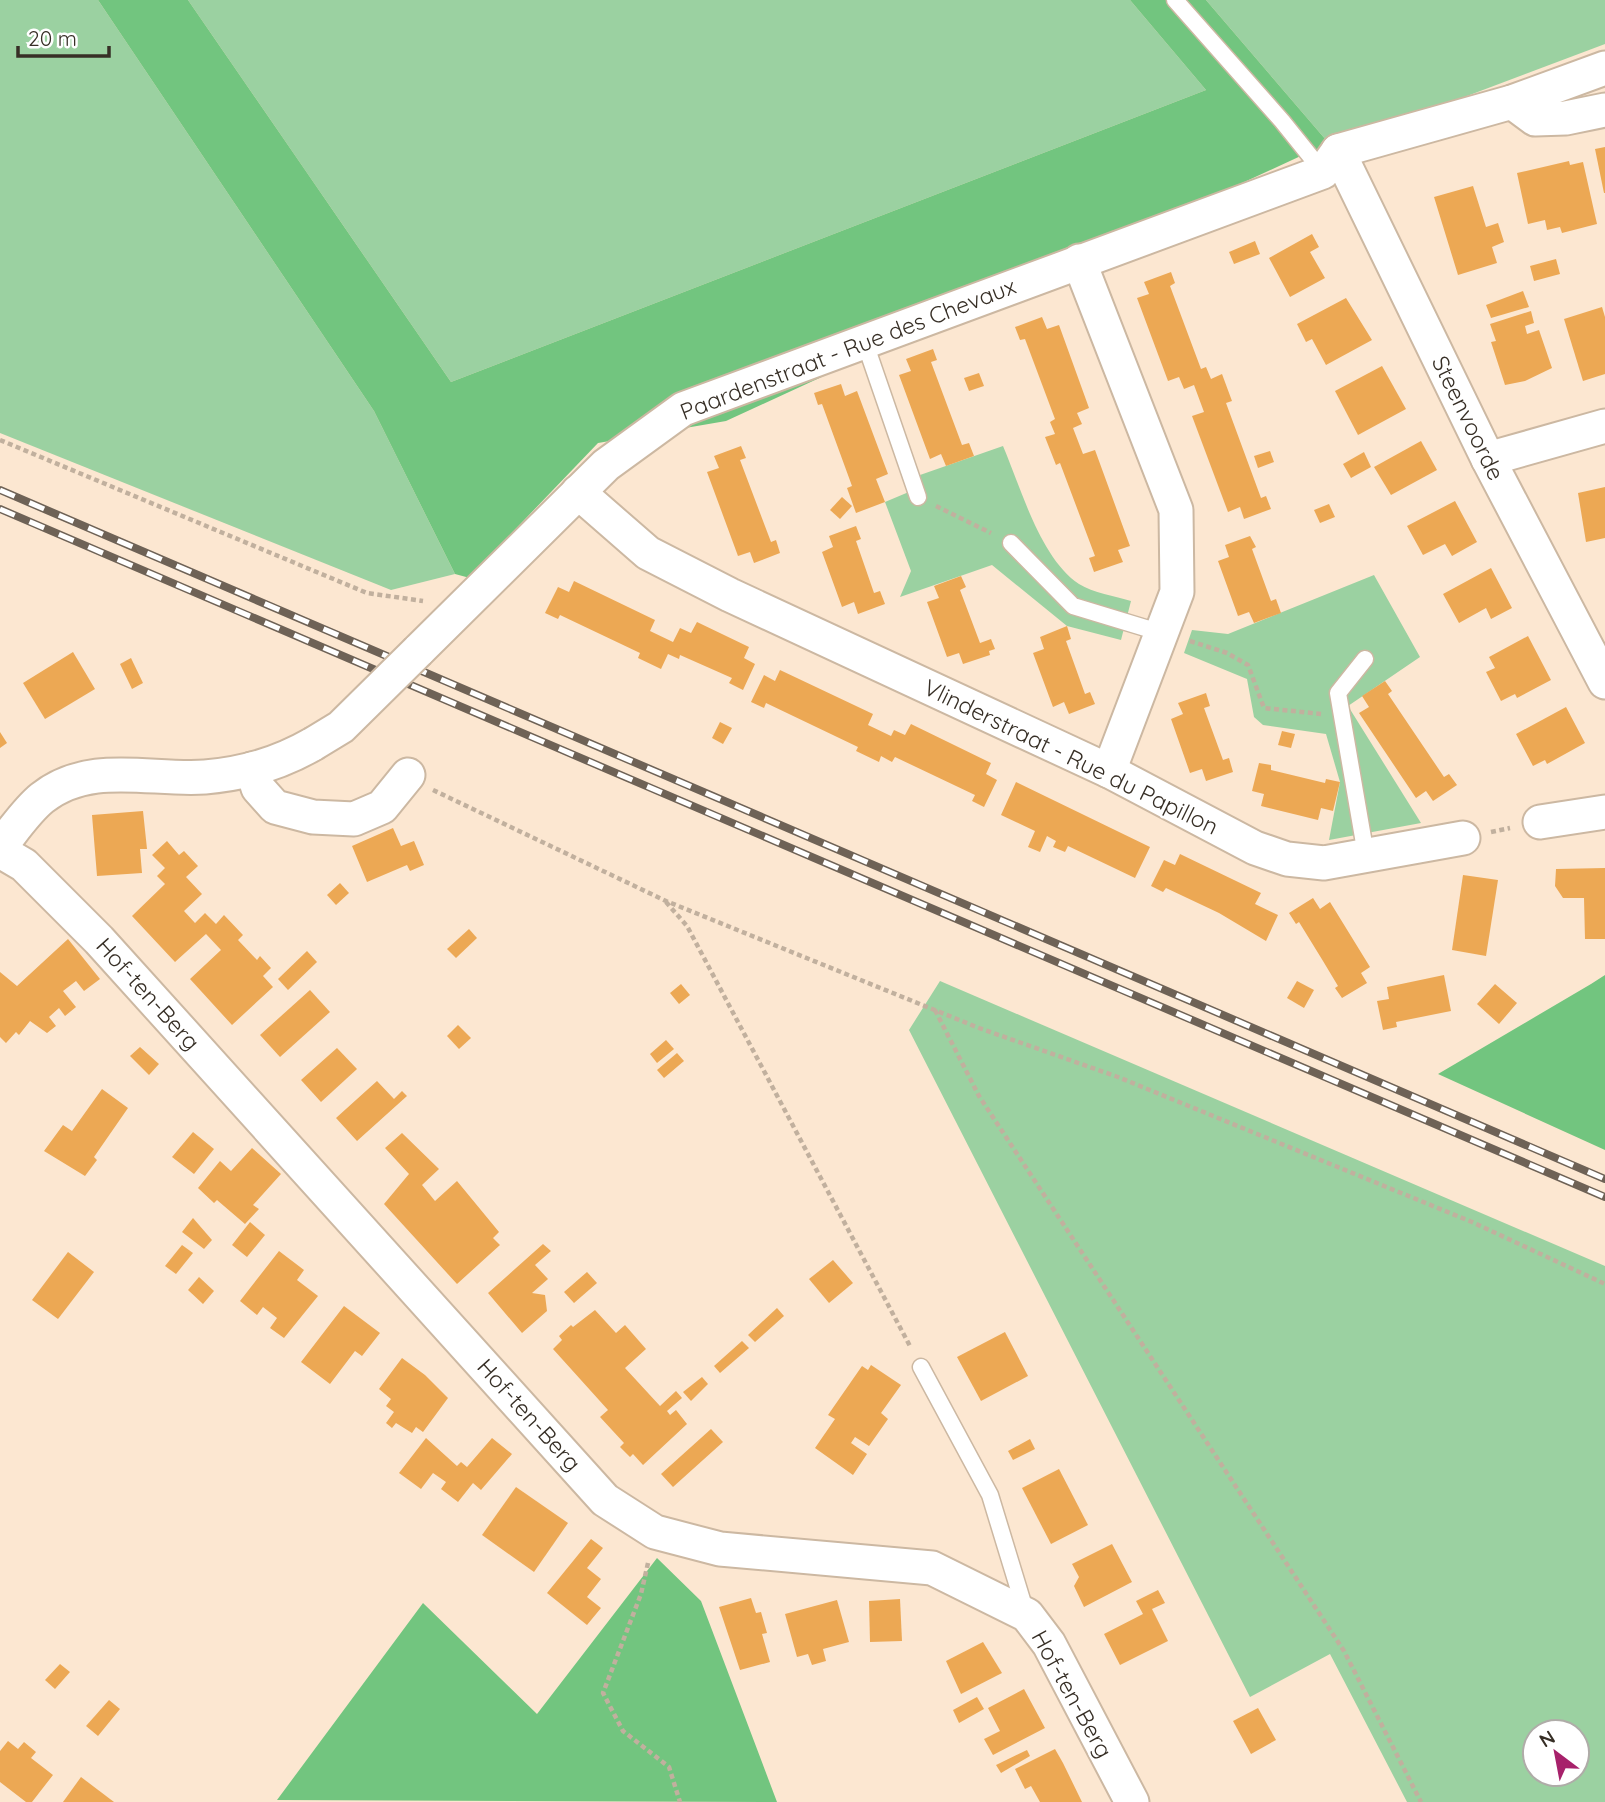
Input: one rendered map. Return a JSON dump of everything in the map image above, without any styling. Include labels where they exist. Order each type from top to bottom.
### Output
[{"type":"street","name":"Paardenstraat - Rue des Chevaux","points":[[0,849],[42,799],[75,782],[110,774],[205,777],[252,769],[295,754],[341,727],[606,465],[683,409],[1079,261],[1229,209],[1331,162],[1605,68]]},
{"type":"street","points":[[1512,102],[1535,119],[1566,118],[1605,110]]},
{"type":"street","name":"Steenvoorde","points":[[1331,162],[1605,682]]},
{"type":"street","points":[[1079,261],[1176,510],[1177,592],[1109,771]]},
{"type":"street","points":[[1488,459],[1605,426]]},
{"type":"street","name":"Vlinderstraat - Rue du Papillon","points":[[578,492],[648,553],[730,595],[1109,771],[1255,848],[1287,859],[1324,863],[1462,838]]},
{"type":"street","points":[[252,769],[258,788],[275,807],[313,817],[354,819],[382,807],[408,775]]},
{"type":"street","points":[[1540,822],[1605,812]]},
{"type":"street","name":"Hof-ten-Berg","points":[[0,849],[24,865],[99,940],[605,1500],[655,1532],[720,1549],[932,1568],[1027,1615],[1049,1644],[1132,1802]]},
{"type":"lane","points":[[1175,0],[1331,162]]},
{"type":"lane","points":[[865,343],[918,497]]},
{"type":"lane","points":[[1011,543],[1073,606],[1162,633]]},
{"type":"lane","points":[[1365,659],[1338,692],[1366,855]]},
{"type":"lane","points":[[921,1367],[990,1495],[1027,1615]]},
{"type":"path","points":[[0,440],[368,593],[433,602]]},
{"type":"path","points":[[918,497],[1011,543]]},
{"type":"path","points":[[1162,633],[1227,653],[1248,665],[1264,708],[1341,717]]},
{"type":"path","points":[[408,775],[439,793],[666,901],[935,1010],[1118,1077],[1409,1196],[1605,1284]]},
{"type":"path","points":[[1462,838],[1540,822]]},
{"type":"path","points":[[666,901],[687,926],[921,1367]]},
{"type":"path","points":[[935,1010],[979,1096],[1344,1651],[1421,1802]]},
{"type":"path","points":[[641,1594],[603,1693],[624,1731],[669,1767],[680,1802]]},
{"type":"green space","points":[[0,0],[98,0],[374,411],[455,574],[391,590],[0,433]]},
{"type":"green space","points":[[98,0],[188,0],[451,382],[1206,90],[1130,0],[1206,0],[1332,147],[1305,154],[726,421],[598,443],[506,539],[481,581],[455,574],[374,411]]},
{"type":"green space","points":[[188,0],[1130,0],[1206,90],[451,382]]},
{"type":"green space","points":[[1206,0],[1605,0],[1605,44],[1332,147]]},
{"type":"green space","points":[[1003,446],[1033,521],[1053,557],[1065,572],[1085,587],[1131,601],[1121,640],[1067,626],[992,565],[900,597],[911,571],[885,502],[923,486],[920,475]]},
{"type":"green space","points":[[1374,575],[1420,657],[1348,706],[1421,823],[1329,840],[1340,782],[1326,734],[1263,725],[1254,717],[1247,679],[1184,653],[1192,630],[1228,634]]},
{"type":"green space","points":[[1605,975],[1605,1150],[1438,1074],[1591,984]]},
{"type":"green space","points":[[940,981],[1605,1266],[1605,1802],[1407,1802],[1330,1654],[1250,1697],[909,1030]]},
{"type":"green space","points":[[657,1558],[701,1601],[777,1802],[277,1800],[423,1603],[537,1714]]},
{"type":"building","points":[[1605,147],[1605,193],[1604,193],[1595,149]]},
{"type":"building","points":[[1569,161],[1570,165],[1583,162],[1597,224],[1562,233],[1560,227],[1547,230],[1545,220],[1528,224],[1517,173]]},
{"type":"building","points":[[1473,186],[1486,227],[1498,223],[1504,242],[1492,247],[1497,263],[1458,275],[1434,197]]},
{"type":"building","points":[[1312,234],[1319,247],[1310,252],[1325,278],[1290,297],[1269,258]]},
{"type":"building","points":[[1255,241],[1260,254],[1234,264],[1229,252]]},
{"type":"building","points":[[1556,259],[1560,274],[1534,281],[1530,266]]},
{"type":"building","points":[[1171,272],[1175,283],[1170,286],[1201,369],[1206,367],[1211,379],[1222,374],[1232,401],[1226,403],[1261,498],[1266,496],[1271,509],[1244,519],[1240,507],[1228,512],[1192,416],[1204,412],[1194,385],[1184,389],[1179,377],[1168,381],[1137,298],[1149,294],[1144,282]]},
{"type":"building","points":[[1523,291],[1529,307],[1491,318],[1486,305]]},
{"type":"building","points":[[1346,298],[1372,340],[1326,365],[1312,339],[1306,342],[1297,324]]},
{"type":"building","points":[[1602,307],[1605,317],[1605,374],[1583,381],[1564,319]]},
{"type":"building","points":[[1531,311],[1534,323],[1525,326],[1527,334],[1539,330],[1552,368],[1525,381],[1505,385],[1491,342],[1496,341],[1490,324]]},
{"type":"building","points":[[1042,317],[1047,329],[1059,325],[1089,408],[1077,413],[1082,424],[1073,428],[1083,454],[1095,450],[1130,546],[1118,550],[1123,562],[1094,572],[1089,558],[1095,556],[1060,463],[1056,465],[1045,437],[1055,434],[1050,422],[1055,419],[1025,339],[1020,340],[1015,327]]},
{"type":"building","points":[[933,349],[937,360],[931,362],[962,445],[969,443],[974,456],[946,466],[941,454],[930,459],[899,375],[911,371],[906,359]]},
{"type":"building","points":[[1382,366],[1406,409],[1358,435],[1335,391]]},
{"type":"building","points":[[979,373],[984,386],[969,391],[964,378]]},
{"type":"building","points":[[841,384],[845,396],[857,391],[888,474],[876,479],[885,502],[856,513],[847,488],[852,486],[822,404],[818,405],[814,393]]},
{"type":"building","points":[[1421,441],[1437,470],[1391,495],[1374,467]]},
{"type":"building","points":[[741,446],[746,458],[740,460],[771,542],[776,540],[780,553],[754,563],[750,552],[738,556],[707,472],[719,468],[714,456]]},
{"type":"building","points":[[1270,451],[1274,462],[1258,468],[1254,456]]},
{"type":"building","points":[[1364,452],[1371,467],[1351,478],[1343,464]]},
{"type":"building","points":[[1605,487],[1605,538],[1586,542],[1578,493]]},
{"type":"building","points":[[842,497],[852,506],[840,519],[830,510]]},
{"type":"building","points":[[1455,501],[1477,542],[1452,556],[1445,544],[1423,555],[1407,526]]},
{"type":"building","points":[[1329,504],[1335,517],[1320,523],[1314,510]]},
{"type":"building","points":[[856,526],[861,539],[856,541],[874,593],[880,591],[885,604],[858,614],[854,602],[842,607],[822,552],[833,547],[829,536]]},
{"type":"building","points":[[1250,536],[1256,547],[1252,549],[1271,601],[1276,599],[1281,613],[1254,623],[1249,612],[1238,616],[1218,561],[1229,557],[1225,545]]},
{"type":"building","points":[[1491,568],[1512,608],[1491,619],[1486,608],[1459,623],[1443,594]]},
{"type":"building","points":[[961,576],[966,587],[960,590],[980,643],[991,639],[995,649],[989,651],[990,655],[963,664],[959,653],[947,657],[927,602],[939,598],[934,586]]},
{"type":"building","points":[[574,581],[655,620],[650,631],[673,642],[680,628],[691,633],[697,622],[749,647],[744,658],[755,664],[743,690],[729,683],[732,678],[680,655],[679,659],[668,654],[661,669],[638,658],[640,653],[560,615],[558,619],[545,613],[558,587],[569,592]]},
{"type":"building","points":[[1067,626],[1071,639],[1066,641],[1085,694],[1090,692],[1095,704],[1069,714],[1064,702],[1053,707],[1033,653],[1044,649],[1040,637]]},
{"type":"building","points":[[1528,636],[1551,680],[1517,698],[1515,694],[1501,701],[1486,672],[1495,668],[1489,657]]},
{"type":"building","points":[[73,652],[95,689],[45,719],[23,683]]},
{"type":"building","points":[[131,658],[143,683],[132,689],[120,664]]},
{"type":"building","points":[[780,670],[873,714],[868,725],[891,736],[894,730],[905,735],[911,724],[991,763],[986,774],[997,780],[984,807],[972,801],[975,795],[895,757],[892,762],[881,756],[879,762],[856,751],[858,747],[766,703],[764,708],[751,702],[764,675],[775,681]]},
{"type":"building","points":[[1385,681],[1392,691],[1388,694],[1444,777],[1449,774],[1457,785],[1433,801],[1426,791],[1416,798],[1359,713],[1369,707],[1362,696]]},
{"type":"building","points":[[1206,693],[1210,706],[1204,708],[1223,760],[1229,758],[1233,772],[1206,781],[1202,769],[1190,773],[1171,719],[1183,714],[1178,703]]},
{"type":"building","points":[[1566,707],[1585,743],[1547,764],[1545,760],[1533,766],[1516,734]]},
{"type":"building","points":[[720,722],[732,728],[723,744],[712,738]]},
{"type":"building","points":[[1282,731],[1295,734],[1291,748],[1278,745]]},
{"type":"building","points":[[0,732],[7,743],[0,748]]},
{"type":"building","points":[[1259,763],[1271,765],[1271,770],[1325,783],[1326,779],[1340,782],[1333,811],[1321,808],[1318,820],[1261,806],[1264,794],[1252,791]]},
{"type":"building","points":[[1016,782],[1150,847],[1135,878],[1068,846],[1065,852],[1053,847],[1056,841],[1047,836],[1040,852],[1028,847],[1035,831],[1001,815]]},
{"type":"building","points":[[143,811],[147,849],[140,849],[142,873],[97,876],[92,815]]},
{"type":"building","points":[[393,828],[401,846],[414,841],[424,865],[410,871],[407,865],[367,882],[352,846]]},
{"type":"building","points":[[167,841],[179,855],[184,851],[198,866],[186,877],[202,894],[184,911],[195,923],[205,913],[216,924],[224,915],[243,935],[238,940],[257,960],[260,956],[271,968],[263,976],[273,987],[232,1025],[190,979],[221,950],[206,934],[175,962],[132,916],[165,884],[157,876],[165,868],[152,855]]},
{"type":"building","points":[[1180,854],[1261,893],[1255,904],[1278,915],[1266,941],[1219,913],[1166,888],[1163,892],[1151,886],[1164,860],[1175,865]]},
{"type":"building","points":[[1605,868],[1605,939],[1585,939],[1584,898],[1563,898],[1555,886],[1556,869]]},
{"type":"building","points":[[1463,875],[1498,880],[1486,956],[1452,950]]},
{"type":"building","points":[[340,883],[349,893],[336,905],[327,895]]},
{"type":"building","points":[[1313,898],[1320,909],[1330,902],[1370,967],[1361,973],[1367,983],[1342,998],[1335,988],[1338,986],[1299,922],[1296,924],[1289,913]]},
{"type":"building","points":[[469,929],[477,938],[456,958],[447,949]]},
{"type":"building","points":[[68,939],[100,979],[84,991],[76,981],[63,991],[76,1007],[65,1016],[59,1008],[49,1017],[56,1026],[47,1033],[30,1021],[19,1035],[16,1032],[6,1043],[0,1037],[0,972],[17,986]]},
{"type":"building","points":[[307,951],[317,962],[288,990],[278,979]]},
{"type":"building","points":[[1444,975],[1451,1011],[1396,1022],[1397,1027],[1383,1030],[1377,1001],[1389,999],[1387,987]]},
{"type":"building","points":[[1297,981],[1314,990],[1304,1008],[1287,998]]},
{"type":"building","points":[[681,984],[690,995],[679,1004],[670,993]]},
{"type":"building","points":[[1495,984],[1517,1003],[1499,1024],[1477,1004]]},
{"type":"building","points":[[310,990],[330,1012],[280,1057],[260,1035]]},
{"type":"building","points":[[458,1025],[471,1038],[459,1049],[447,1036]]},
{"type":"building","points":[[666,1040],[674,1049],[657,1063],[650,1054]]},
{"type":"building","points":[[140,1047],[159,1064],[149,1075],[130,1056]]},
{"type":"building","points":[[337,1048],[357,1069],[321,1102],[301,1080]]},
{"type":"building","points":[[677,1053],[684,1061],[664,1078],[657,1070]]},
{"type":"building","points":[[377,1081],[394,1099],[402,1091],[407,1096],[357,1141],[336,1118]]},
{"type":"building","points":[[102,1089],[128,1108],[94,1157],[97,1160],[85,1176],[44,1151],[63,1125],[72,1131]]},
{"type":"building","points":[[193,1132],[214,1149],[194,1174],[172,1157]]},
{"type":"building","points":[[402,1133],[439,1169],[422,1185],[435,1201],[457,1181],[499,1232],[493,1238],[500,1245],[457,1284],[384,1204],[409,1174],[385,1148]]},
{"type":"building","points":[[252,1148],[281,1174],[253,1205],[259,1209],[245,1224],[217,1200],[214,1203],[198,1188],[220,1161],[231,1171]]},
{"type":"building","points":[[193,1218],[212,1240],[204,1249],[182,1232]]},
{"type":"building","points":[[250,1222],[265,1235],[247,1257],[232,1245]]},
{"type":"building","points":[[543,1244],[551,1251],[535,1265],[548,1279],[532,1293],[545,1295],[547,1311],[522,1333],[488,1293]]},
{"type":"building","points":[[182,1245],[193,1253],[176,1274],[165,1266]]},
{"type":"building","points":[[279,1251],[304,1270],[297,1280],[318,1296],[284,1338],[270,1328],[277,1318],[263,1307],[257,1315],[240,1301]]},
{"type":"building","points":[[68,1252],[94,1272],[58,1319],[32,1300]]},
{"type":"building","points":[[833,1260],[853,1283],[829,1303],[809,1279]]},
{"type":"building","points":[[587,1272],[597,1283],[574,1303],[564,1292]]},
{"type":"building","points":[[199,1277],[214,1291],[203,1304],[188,1290]]},
{"type":"building","points":[[344,1306],[380,1333],[362,1356],[355,1351],[330,1384],[301,1362]]},
{"type":"building","points":[[777,1308],[784,1316],[755,1342],[748,1335]]},
{"type":"building","points":[[595,1310],[616,1333],[625,1325],[646,1349],[625,1368],[660,1406],[676,1391],[682,1398],[667,1411],[670,1415],[676,1410],[687,1424],[643,1465],[633,1454],[630,1457],[620,1447],[624,1443],[600,1417],[608,1410],[553,1349],[562,1340],[559,1336]]},
{"type":"building","points":[[1005,1332],[1028,1376],[981,1401],[957,1357]]},
{"type":"building","points":[[742,1341],[749,1348],[720,1373],[714,1366]]},
{"type":"building","points":[[402,1358],[425,1375],[448,1398],[423,1432],[416,1427],[412,1433],[396,1423],[392,1428],[386,1423],[394,1412],[386,1406],[391,1399],[379,1389]]},
{"type":"building","points":[[871,1365],[901,1385],[881,1413],[888,1419],[869,1446],[855,1437],[851,1443],[867,1454],[853,1475],[815,1448],[835,1419],[828,1415],[862,1366],[868,1370]]},
{"type":"building","points":[[702,1377],[708,1384],[691,1401],[683,1392]]},
{"type":"building","points":[[711,1429],[723,1442],[673,1487],[661,1474]]},
{"type":"building","points":[[426,1438],[457,1466],[461,1462],[467,1467],[492,1438],[512,1454],[481,1490],[473,1483],[458,1502],[441,1489],[446,1482],[433,1473],[421,1489],[399,1473]]},
{"type":"building","points":[[1030,1439],[1035,1449],[1013,1460],[1008,1451]]},
{"type":"building","points":[[1059,1469],[1088,1525],[1051,1544],[1022,1488]]},
{"type":"building","points":[[516,1487],[568,1523],[534,1572],[482,1535]]},
{"type":"building","points":[[591,1539],[603,1548],[587,1568],[601,1579],[587,1597],[601,1608],[587,1625],[547,1593]]},
{"type":"building","points":[[1112,1544],[1132,1582],[1084,1607],[1074,1586],[1079,1577],[1072,1564]]},
{"type":"building","points":[[1158,1590],[1165,1603],[1152,1609],[1168,1641],[1120,1665],[1104,1634],[1143,1614],[1136,1601]]},
{"type":"building","points":[[751,1598],[756,1613],[761,1612],[767,1633],[762,1634],[770,1662],[740,1670],[719,1607]]},
{"type":"building","points":[[900,1599],[902,1641],[870,1642],[869,1601]]},
{"type":"building","points":[[837,1600],[849,1642],[823,1649],[826,1661],[812,1665],[808,1654],[797,1657],[785,1614]]},
{"type":"building","points":[[983,1642],[1002,1673],[961,1694],[946,1661]]},
{"type":"building","points":[[60,1664],[70,1672],[55,1689],[45,1680]]},
{"type":"building","points":[[1024,1689],[1045,1728],[993,1755],[984,1739],[1000,1731],[988,1708]]},
{"type":"building","points":[[977,1697],[984,1709],[959,1723],[953,1710]]},
{"type":"building","points":[[109,1700],[120,1709],[98,1736],[86,1726]]},
{"type":"building","points":[[1258,1708],[1276,1740],[1251,1754],[1233,1721]]},
{"type":"building","points":[[8,1741],[18,1749],[24,1742],[36,1752],[31,1758],[53,1775],[32,1802],[26,1802],[0,1782],[0,1751]]},
{"type":"building","points":[[1055,1749],[1082,1802],[1040,1802],[1031,1786],[1025,1789],[1015,1769]]},
{"type":"building","points":[[1027,1750],[1030,1756],[1001,1773],[996,1765]]},
{"type":"building","points":[[81,1777],[114,1802],[63,1802]]},
{"type":"railway","points":[[0,490],[1605,1179]]},
{"type":"railway","points":[[0,509],[1605,1197]]}]
